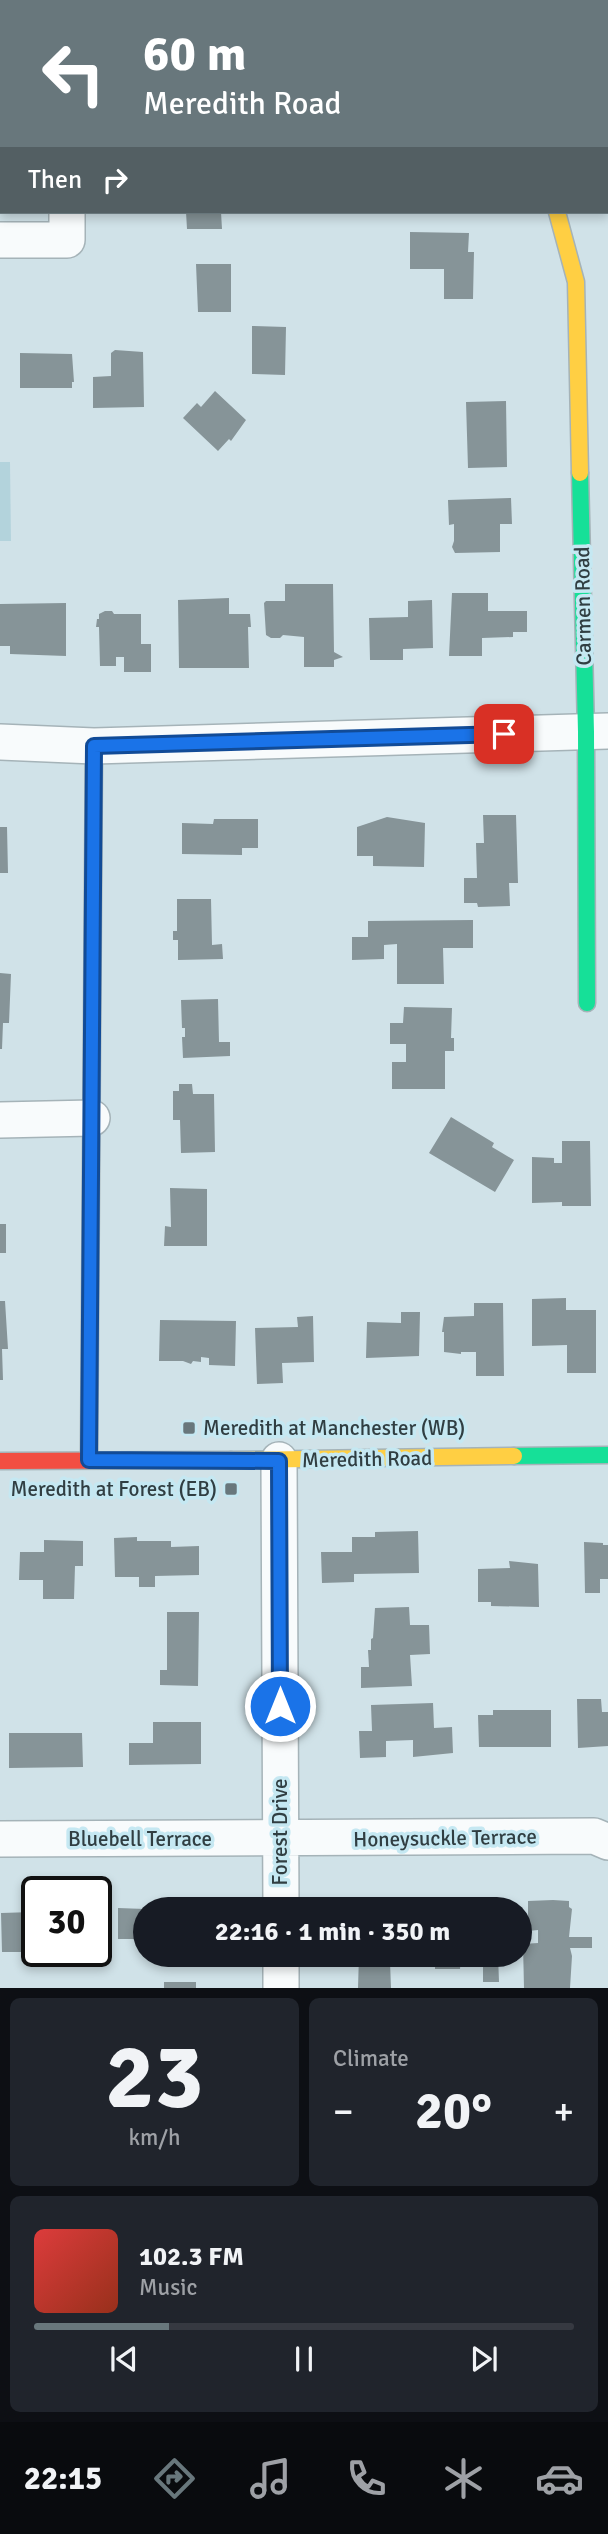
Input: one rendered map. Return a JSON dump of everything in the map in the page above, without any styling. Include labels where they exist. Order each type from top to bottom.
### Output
[{"type":"street","points":[[0,240],[67,240],[67,214]]},
{"type":"street","name":"Carmen Road","points":[[558,214],[576,282],[597,731],[587,1003]]},
{"type":"street","points":[[0,741],[94,746],[597,731]]},
{"type":"street","points":[[89,1460],[94,746]]},
{"type":"street","points":[[0,1120],[92,1118]]},
{"type":"street","name":"Meredith Road","points":[[0,1461],[279,1461],[608,1455]]},
{"type":"street","name":"Forest Drive","points":[[279,1461],[281,1897]]},
{"type":"street","name":"Honeysuckle Terrace","points":[[280,1840],[594,1836],[608,1842]]},
{"type":"street","name":"Bluebell Terrace","points":[[0,1839],[280,1840]]},
{"type":"street","points":[[281,1967],[281,1988]]},
{"type":"shaded area","points":[[0,462],[10,462],[11,541],[0,541]]},
{"type":"building","points":[[186,214],[221,214],[222,229],[187,229]]},
{"type":"building","points":[[410,232],[469,233],[468,252],[474,252],[473,299],[444,299],[444,269],[410,269]]},
{"type":"building","points":[[196,264],[231,264],[231,312],[198,312]]},
{"type":"building","points":[[252,326],[286,327],[285,375],[252,374]]},
{"type":"building","points":[[115,350],[143,352],[144,407],[93,408],[93,377],[111,376],[111,353]]},
{"type":"building","points":[[20,353],[72,354],[72,388],[20,388]]},
{"type":"building","points":[[215,391],[246,420],[231,441],[229,439],[218,451],[183,418],[197,403],[201,407]]},
{"type":"building","points":[[506,401],[507,467],[468,468],[466,402]]},
{"type":"building","points":[[511,498],[512,524],[500,524],[500,552],[455,553],[452,547],[454,524],[449,525],[448,500]]},
{"type":"building","points":[[285,584],[333,584],[334,652],[343,657],[334,660],[334,667],[304,667],[304,637],[283,635],[280,638],[271,638],[266,635],[264,603],[285,601]]},
{"type":"building","points":[[452,593],[488,593],[488,611],[527,611],[527,632],[513,632],[513,637],[482,638],[482,656],[449,656]]},
{"type":"building","points":[[229,598],[229,614],[250,614],[249,668],[179,668],[178,600]]},
{"type":"building","points":[[432,600],[433,648],[403,649],[403,660],[370,660],[369,618],[408,617],[408,601]]},
{"type":"building","points":[[66,603],[66,656],[10,654],[10,646],[0,646],[0,604]]},
{"type":"building","points":[[112,611],[114,614],[141,614],[141,644],[151,644],[151,672],[124,672],[124,657],[116,657],[116,666],[100,666],[99,627],[96,627],[99,614]]},
{"type":"building","points":[[483,815],[516,815],[518,883],[509,883],[510,906],[478,907],[477,903],[464,903],[464,878],[477,878],[476,843],[484,843]]},
{"type":"building","points":[[387,817],[425,823],[424,867],[373,866],[373,856],[357,856],[357,827]]},
{"type":"building","points":[[214,819],[258,819],[258,848],[242,848],[242,855],[182,854],[182,823],[213,824]]},
{"type":"building","points":[[0,827],[7,827],[8,873],[0,873]]},
{"type":"building","points":[[177,899],[211,899],[212,945],[222,944],[223,959],[178,960],[178,940],[173,940],[173,931],[177,931]]},
{"type":"building","points":[[473,920],[473,948],[443,948],[444,984],[397,984],[397,944],[384,945],[384,959],[352,960],[352,937],[368,937],[368,921]]},
{"type":"building","points":[[0,973],[11,974],[9,1023],[3,1023],[2,1049],[0,1049]]},
{"type":"building","points":[[218,999],[219,1042],[230,1042],[230,1056],[183,1058],[182,1037],[185,1037],[185,1028],[182,1028],[181,1000]]},
{"type":"building","points":[[404,1007],[452,1008],[451,1038],[454,1038],[454,1051],[445,1051],[445,1089],[392,1089],[392,1062],[406,1062],[406,1044],[390,1044],[390,1023],[403,1023]]},
{"type":"building","points":[[179,1084],[192,1084],[193,1094],[214,1094],[215,1152],[181,1153],[180,1120],[173,1120],[173,1091],[179,1091]]},
{"type":"building","points":[[451,1117],[494,1143],[492,1147],[514,1160],[495,1192],[429,1153]]},
{"type":"building","points":[[562,1141],[590,1141],[591,1206],[562,1206],[562,1202],[532,1203],[532,1157],[554,1158],[554,1163],[562,1163]]},
{"type":"building","points":[[170,1188],[207,1189],[207,1246],[164,1246],[165,1226],[171,1227]]},
{"type":"building","points":[[0,1224],[6,1224],[6,1253],[0,1253]]},
{"type":"building","points":[[566,1298],[566,1310],[596,1310],[596,1373],[567,1373],[567,1345],[532,1346],[532,1299]]},
{"type":"building","points":[[0,1301],[5,1301],[8,1349],[0,1349]]},
{"type":"building","points":[[474,1303],[503,1303],[504,1376],[476,1376],[476,1352],[444,1352],[444,1317],[474,1316]]},
{"type":"building","points":[[401,1312],[420,1312],[419,1356],[366,1358],[367,1322],[401,1323]]},
{"type":"building","points":[[313,1316],[314,1362],[282,1363],[283,1383],[257,1384],[255,1328],[298,1327],[297,1317]]},
{"type":"building","points":[[160,1320],[236,1321],[235,1366],[209,1365],[209,1358],[201,1357],[201,1362],[193,1361],[191,1364],[183,1361],[159,1361]]},
{"type":"building","points":[[2,1349],[3,1380],[0,1380]]},
{"type":"building","points":[[418,1531],[419,1573],[354,1574],[354,1582],[322,1583],[321,1552],[352,1552],[352,1537],[375,1537],[375,1532]]},
{"type":"building","points":[[137,1537],[137,1541],[171,1541],[171,1547],[199,1546],[199,1575],[155,1576],[155,1587],[139,1587],[139,1577],[115,1577],[114,1538]]},
{"type":"building","points":[[44,1540],[83,1541],[83,1566],[75,1566],[74,1599],[43,1599],[43,1580],[19,1580],[20,1552],[44,1552]]},
{"type":"building","points":[[584,1542],[608,1545],[608,1579],[600,1579],[600,1593],[585,1593]]},
{"type":"building","points":[[509,1561],[538,1564],[539,1607],[491,1606],[491,1602],[478,1602],[478,1569],[510,1568]]},
{"type":"building","points":[[409,1607],[410,1625],[429,1625],[430,1654],[410,1655],[412,1686],[361,1688],[361,1667],[369,1667],[368,1650],[371,1650],[373,1638],[375,1608]]},
{"type":"building","points":[[167,1612],[199,1612],[198,1686],[160,1685],[160,1670],[167,1670]]},
{"type":"building","points":[[577,1699],[601,1699],[602,1712],[608,1712],[608,1746],[578,1748]]},
{"type":"building","points":[[433,1703],[434,1728],[452,1727],[453,1753],[413,1757],[413,1740],[386,1741],[386,1757],[360,1758],[359,1731],[372,1731],[371,1705]]},
{"type":"building","points":[[493,1710],[551,1710],[551,1747],[479,1747],[478,1715],[493,1715]]},
{"type":"building","points":[[153,1722],[201,1722],[201,1764],[129,1765],[129,1743],[153,1743]]},
{"type":"building","points":[[9,1733],[82,1733],[83,1767],[9,1768]]},
{"type":"building","points":[[532,1901],[569,1901],[569,1907],[572,1909],[569,1937],[592,1937],[592,1948],[570,1948],[570,1988],[524,1988],[524,1967],[532,1967],[532,1943],[538,1943],[538,1930],[532,1931]]},
{"type":"building","points":[[118,1908],[133,1909],[133,1939],[118,1939]]},
{"type":"building","points":[[21,1912],[21,1952],[2,1952],[1,1913]]},
{"type":"building","points":[[359,1967],[390,1967],[391,1988],[358,1988]]},
{"type":"building","points":[[435,1967],[460,1967],[460,1969]]},
{"type":"building","points":[[483,1967],[498,1967],[499,1982],[483,1982]]},
{"type":"building","points":[[164,1982],[196,1982],[196,1988],[164,1988]]},
{"type":"traffic: fast","points":[[580,473],[586,732],[587,1003]]},
{"type":"traffic: fast","points":[[89,1460],[94,746]]},
{"type":"traffic: fast","points":[[514,1456],[608,1455]]},
{"type":"traffic: slow","points":[[558,214],[576,282],[580,473]]},
{"type":"traffic: slow","points":[[231,1460],[514,1456]]},
{"type":"traffic: jam","points":[[0,1461],[231,1460]]},
{"type":"place","name":"Meredith at Manchester (WB)","points":[[189,1428]]},
{"type":"place","name":"Meredith at Forest (EB)","points":[[231,1489]]},
{"type":"route","points":[[280,1706],[279,1461],[89,1460],[94,746],[504,734]]}]
